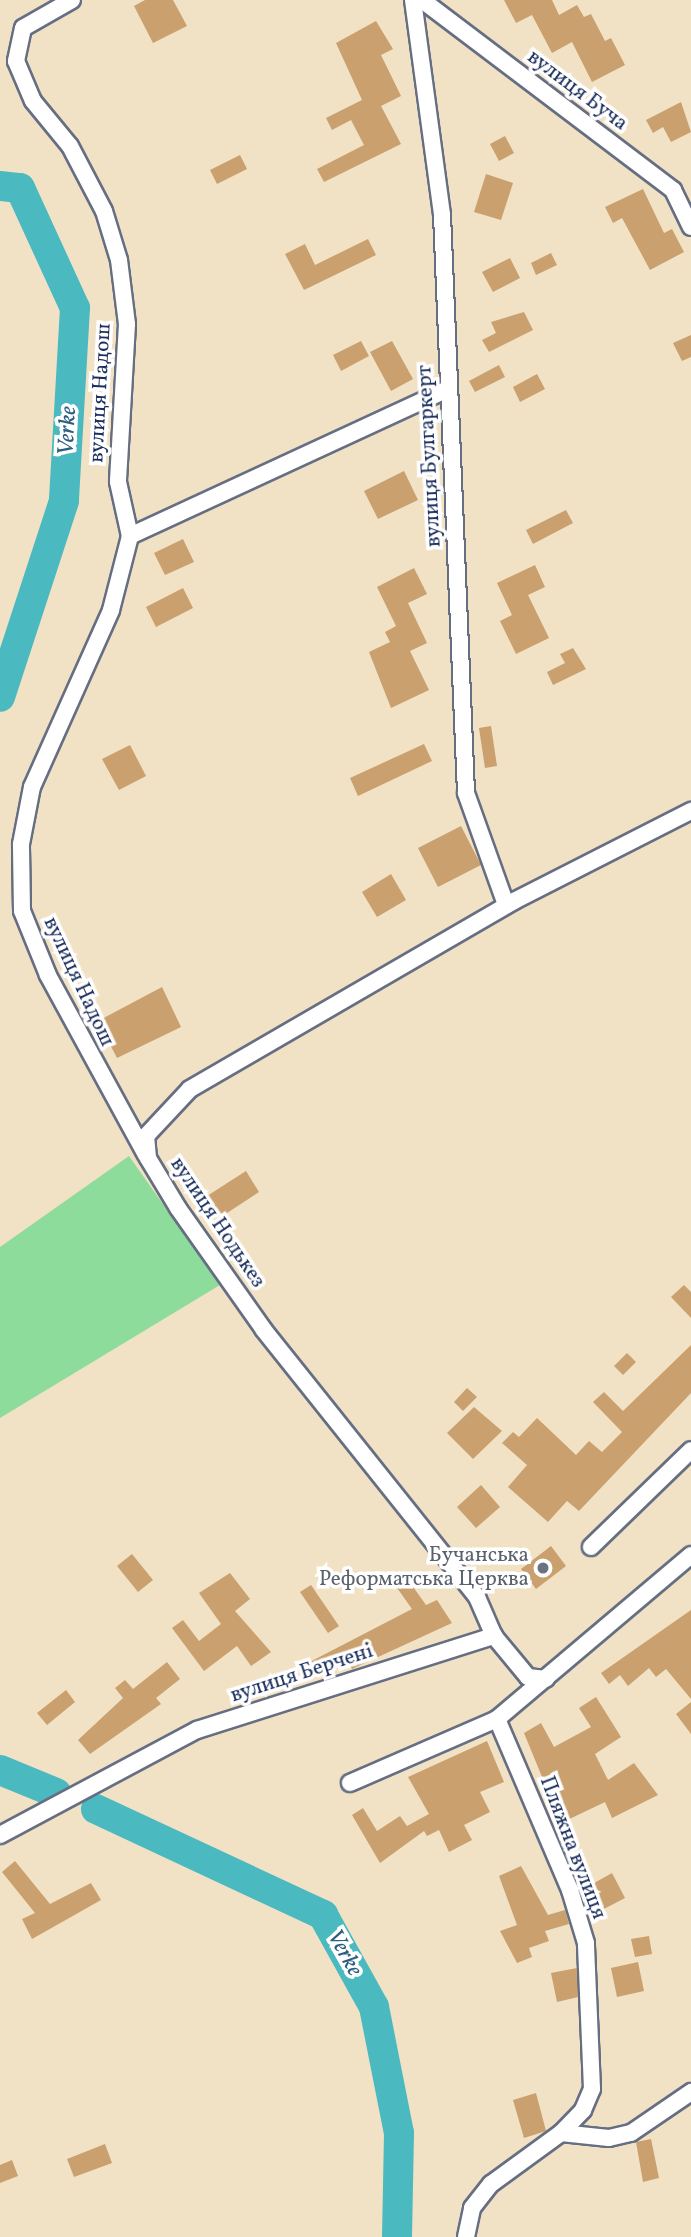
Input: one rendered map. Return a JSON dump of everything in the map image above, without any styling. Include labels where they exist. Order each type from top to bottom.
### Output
[{"type":"street","name":"вулиця Надош","points":[[72,0],[23,28],[16,61],[33,101],[70,146],[104,212],[119,260],[127,324],[118,482],[130,536],[111,610],[32,787],[21,844],[22,911],[48,975],[148,1158]]},
{"type":"street","name":"вулиця Булгаркерт","points":[[413,0],[442,215],[447,389],[466,793],[506,905]]},
{"type":"street","name":"вулиця Буча","points":[[422,0],[673,190],[691,227]]},
{"type":"street","points":[[130,536],[447,389]]},
{"type":"street","name":"вулиця Нодькез","points":[[494,1636],[489,1612],[264,1330],[148,1158],[146,1136],[154,1122],[190,1089],[506,905],[691,811]]},
{"type":"street","points":[[591,1546],[691,1450]]},
{"type":"street","points":[[349,1783],[497,1718],[691,1555]]},
{"type":"street","points":[[494,1636],[528,1676],[546,1679]]},
{"type":"street","name":"вулиця Берчені","points":[[0,1835],[197,1730],[494,1636]]},
{"type":"street","name":"Пляжна вулиця","points":[[466,2237],[472,2208],[491,2184],[561,2133],[583,2110],[592,2089],[586,1943],[570,1889],[497,1718]]},
{"type":"street","points":[[561,2133],[609,2138],[631,2133],[691,2092]]},
{"type":"green space","points":[[129,1156],[220,1285],[0,1418],[0,1247]]},
{"type":"building","points":[[145,0],[173,0],[187,26],[153,43],[134,6]]},
{"type":"building","points":[[504,0],[552,0],[559,15],[577,5],[584,17],[591,14],[605,41],[611,38],[625,65],[592,82],[572,42],[552,53],[532,15],[516,23]]},
{"type":"building","points":[[376,21],[393,49],[381,55],[401,96],[381,106],[401,144],[324,182],[317,169],[364,145],[351,120],[332,130],[326,118],[362,100],[336,43]]},
{"type":"building","points":[[681,102],[691,132],[671,142],[663,127],[653,133],[646,120]]},
{"type":"building","points":[[505,136],[514,153],[499,161],[490,144]]},
{"type":"building","points":[[240,155],[247,169],[217,184],[210,170]]},
{"type":"building","points":[[486,174],[513,183],[501,220],[474,212]]},
{"type":"building","points":[[643,189],[664,233],[672,229],[684,252],[650,270],[622,218],[613,223],[605,207]]},
{"type":"building","points":[[368,239],[376,255],[304,290],[285,254],[305,244],[315,265]]},
{"type":"building","points":[[551,253],[557,265],[536,275],[531,263]]},
{"type":"building","points":[[510,258],[520,278],[493,292],[482,272]]},
{"type":"building","points":[[524,312],[533,330],[489,352],[482,340],[496,333],[491,322]]},
{"type":"building","points":[[691,335],[691,357],[682,361],[673,343]]},
{"type":"building","points":[[361,341],[369,356],[341,371],[333,355]]},
{"type":"building","points":[[392,341],[413,379],[391,391],[370,352]]},
{"type":"building","points":[[499,365],[505,377],[475,392],[469,381]]},
{"type":"building","points":[[537,374],[545,389],[520,402],[513,387]]},
{"type":"building","points":[[404,471],[418,500],[378,519],[364,491]]},
{"type":"building","points":[[566,510],[573,523],[533,544],[526,530]]},
{"type":"building","points":[[183,539],[194,562],[165,575],[154,553]]},
{"type":"building","points":[[535,565],[545,587],[528,595],[549,638],[516,654],[500,621],[512,615],[497,583]]},
{"type":"building","points":[[414,568],[427,594],[408,603],[427,643],[410,651],[429,690],[391,708],[369,652],[390,642],[385,632],[396,626],[377,587]]},
{"type":"building","points":[[183,588],[193,608],[156,627],[146,607]]},
{"type":"building","points":[[573,648],[586,669],[553,685],[547,672],[565,663],[560,654]]},
{"type":"building","points":[[491,726],[497,766],[485,768],[479,728]]},
{"type":"building","points":[[424,744],[432,761],[358,796],[350,778]]},
{"type":"building","points":[[130,745],[146,776],[119,790],[102,759]]},
{"type":"building","points":[[461,826],[481,865],[438,887],[418,848]]},
{"type":"building","points":[[391,874],[406,900],[377,917],[362,892]]},
{"type":"building","points":[[162,987],[181,1027],[117,1058],[98,1021]]},
{"type":"building","points":[[246,1171],[259,1192],[221,1217],[207,1196]]},
{"type":"building","points":[[684,1285],[691,1292],[691,1318],[671,1297]]},
{"type":"building","points":[[691,1345],[691,1393],[579,1511],[567,1501],[548,1522],[508,1487],[527,1465],[502,1443],[513,1432],[519,1437],[537,1418],[576,1455],[589,1441],[602,1452],[622,1432],[593,1402],[604,1392],[623,1411]]},
{"type":"building","points":[[627,1353],[636,1362],[623,1375],[614,1366]]},
{"type":"building","points":[[467,1388],[477,1397],[463,1411],[454,1402]]},
{"type":"building","points":[[474,1407],[502,1431],[473,1459],[447,1433]]},
{"type":"building","points":[[481,1485],[500,1507],[476,1528],[457,1507]]},
{"type":"building","name":"Бучанська Реформатська Церква","points":[[551,1546],[566,1566],[536,1589],[521,1569]]},
{"type":"building","points":[[132,1554],[153,1580],[138,1592],[117,1566]]},
{"type":"building","points":[[230,1573],[250,1599],[235,1611],[271,1652],[251,1666],[237,1646],[204,1671],[172,1628],[183,1620],[199,1641],[221,1624],[199,1593]]},
{"type":"building","points":[[406,1577],[426,1605],[437,1600],[452,1623],[352,1669],[347,1660],[306,1677],[302,1666],[412,1609],[395,1585]]},
{"type":"building","points":[[311,1585],[339,1626],[328,1633],[300,1592]]},
{"type":"building","points":[[691,1610],[691,1699],[666,1669],[656,1677],[649,1668],[628,1686],[620,1675],[609,1684],[601,1673]]},
{"type":"building","points":[[167,1662],[180,1679],[156,1698],[161,1704],[90,1754],[78,1740],[123,1698],[115,1688],[125,1680],[133,1689]]},
{"type":"building","points":[[66,1690],[75,1702],[47,1725],[37,1713]]},
{"type":"building","points":[[596,1697],[621,1737],[595,1754],[608,1780],[634,1763],[658,1795],[612,1818],[605,1802],[561,1823],[524,1733],[541,1723],[554,1747],[591,1727],[579,1708]]},
{"type":"building","points":[[691,1702],[691,1734],[676,1714]]},
{"type":"building","points":[[487,1741],[504,1782],[480,1792],[490,1812],[464,1825],[472,1840],[449,1852],[439,1830],[427,1836],[424,1831],[380,1863],[352,1815],[363,1808],[377,1831],[400,1816],[407,1826],[429,1814],[408,1777]]},
{"type":"building","points":[[15,1861],[50,1904],[91,1883],[101,1900],[32,1939],[22,1919],[35,1913],[2,1872]]},
{"type":"building","points":[[521,1866],[548,1915],[565,1910],[569,1924],[545,1931],[549,1941],[529,1948],[532,1957],[517,1963],[500,1931],[517,1925],[499,1876]]},
{"type":"building","points":[[612,1873],[625,1898],[600,1911],[587,1887]]},
{"type":"building","points":[[649,1936],[652,1954],[635,1957],[631,1939]]},
{"type":"building","points":[[638,1962],[644,1991],[617,1997],[611,1968]]},
{"type":"building","points":[[577,1968],[578,1997],[557,2002],[551,1973]]},
{"type":"building","points":[[536,2093],[546,2131],[524,2138],[513,2100]]},
{"type":"building","points":[[651,2139],[659,2178],[643,2182],[636,2142]]},
{"type":"building","points":[[105,2144],[112,2163],[74,2177],[67,2159]]},
{"type":"building","points":[[12,2160],[18,2176],[0,2183],[0,2165]]},
{"type":"waterway","name":"Verke","points":[[0,186],[20,188],[75,308],[64,501],[0,697]]},
{"type":"waterway","name":"Verke","points":[[0,1770],[56,1793]]},
{"type":"waterway","name":"Verke","points":[[96,1809],[323,1915],[374,2007],[399,2133],[397,2237]]},
{"type":"place","name":"Бучанська Реформатська Церква","points":[[543,1568]]}]
